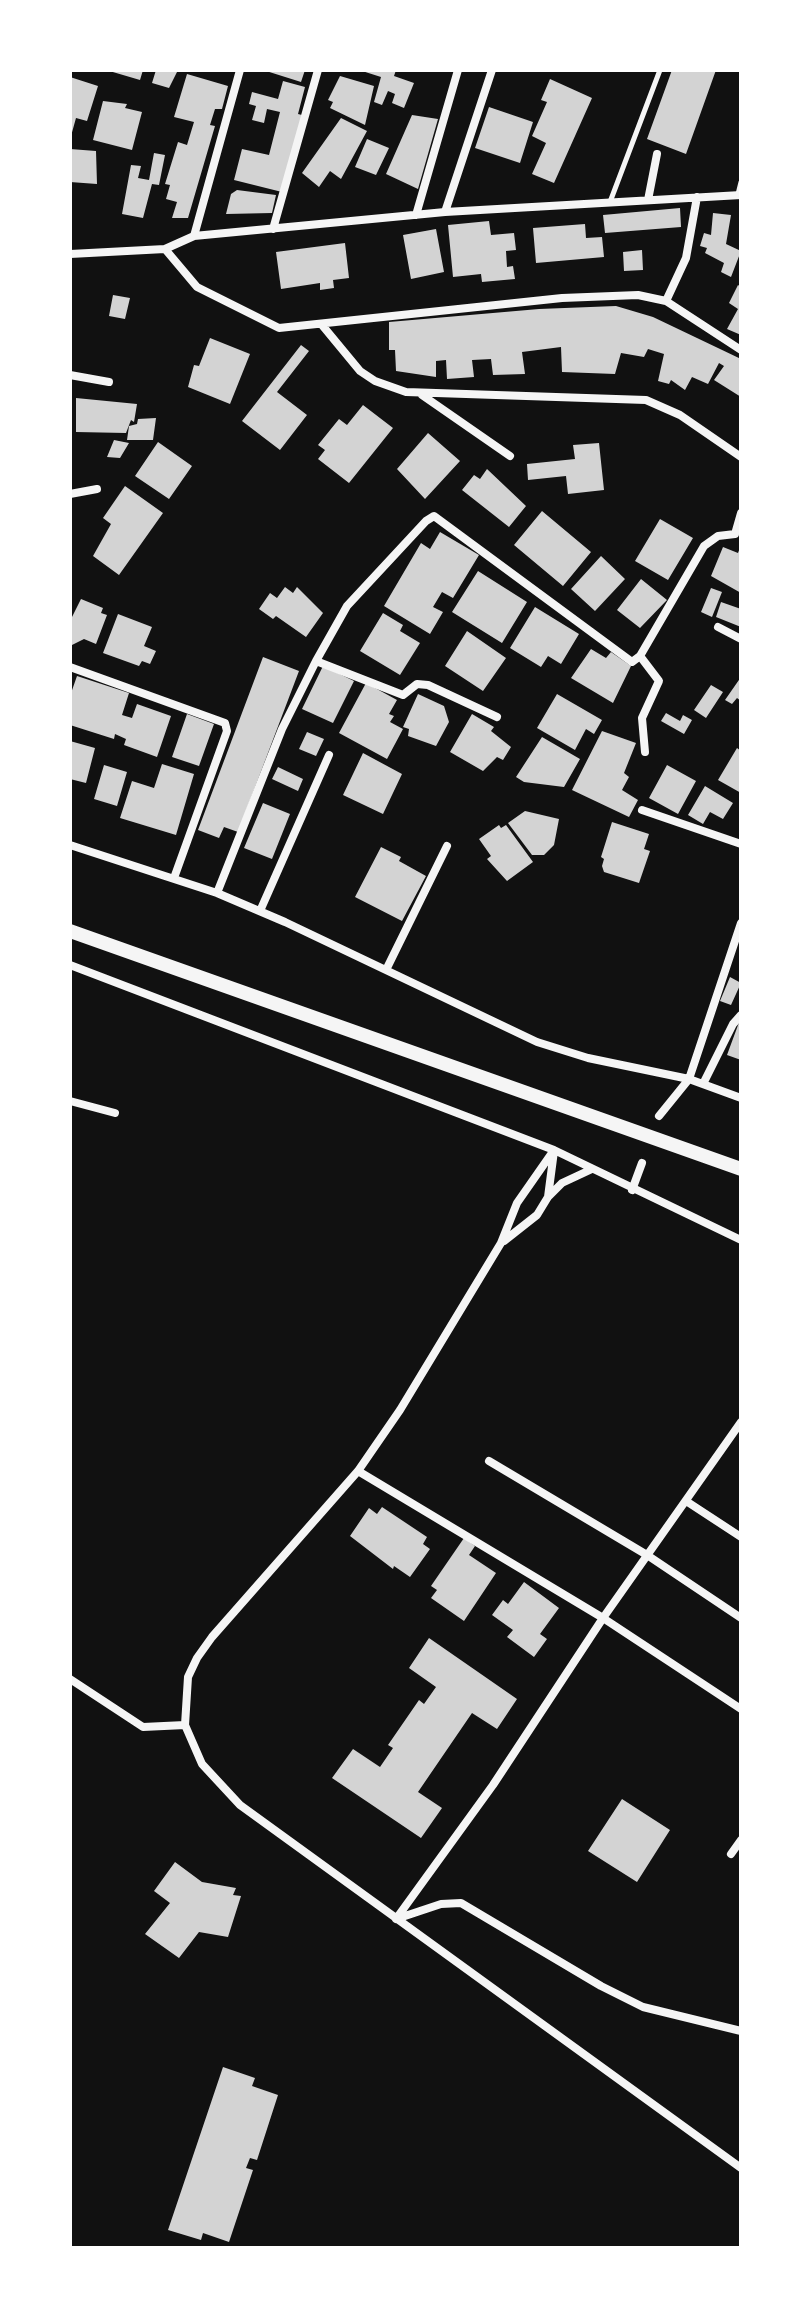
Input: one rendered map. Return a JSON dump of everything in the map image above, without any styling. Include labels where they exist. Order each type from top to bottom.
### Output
[{"type":"street","points":[[194,236],[240,70]]},
{"type":"street","points":[[273,229],[318,70]]},
{"type":"street","points":[[416,215],[458,70]]},
{"type":"street","points":[[445,212],[492,70]]},
{"type":"street","points":[[648,200],[657,154]]},
{"type":"street","points":[[70,254],[165,249],[194,236],[445,212],[739,195]]},
{"type":"street","points":[[666,301],[686,258],[697,197]]},
{"type":"street","points":[[165,249],[197,287],[279,328],[562,298],[638,295],[666,301],[741,350]]},
{"type":"street","points":[[322,325],[348,359],[368,376],[406,392],[646,400],[680,415],[741,457]]},
{"type":"street","points":[[70,375],[109,382]]},
{"type":"street","points":[[422,394],[510,456]]},
{"type":"street","points":[[70,494],[97,489]]},
{"type":"street","points":[[217,893],[282,729],[347,606],[434,516],[632,662],[640,656],[704,546],[718,536],[738,537],[741,513]]},
{"type":"street","points":[[718,627],[741,639]]},
{"type":"street","points":[[640,656],[659,681],[642,718],[645,752]]},
{"type":"street","points":[[316,661],[403,695],[417,684],[428,685],[497,717]]},
{"type":"street","points":[[70,667],[225,723],[227,731],[174,878]]},
{"type":"street","points":[[260,911],[329,755]]},
{"type":"street","points":[[642,810],[741,844]]},
{"type":"street","points":[[70,845],[174,878],[260,911],[537,1042],[588,1058],[689,1079],[741,1098]]},
{"type":"street","points":[[386,970],[447,846]]},
{"type":"street","points":[[659,1116],[689,1079],[741,923]]},
{"type":"street","points":[[70,931],[741,1169]]},
{"type":"street","points":[[70,965],[554,1150],[741,1240]]},
{"type":"street","points":[[703,1084],[726,1036],[741,1015]]},
{"type":"street","points":[[70,1101],[115,1113]]},
{"type":"street","points":[[548,1197],[554,1150]]},
{"type":"street","points":[[554,1150],[517,1203],[501,1243],[400,1410],[358,1471],[212,1637],[188,1677],[185,1725],[202,1764],[240,1805],[741,2168]]},
{"type":"street","points":[[632,1190],[642,1163]]},
{"type":"street","points":[[501,1243],[537,1215],[548,1197],[562,1183],[592,1169]]},
{"type":"street","points":[[396,1919],[493,1785],[603,1618],[741,1422]]},
{"type":"street","points":[[489,1461],[647,1555],[741,1618]]},
{"type":"street","points":[[358,1471],[603,1618],[741,1709]]},
{"type":"street","points":[[686,1501],[741,1537]]},
{"type":"street","points":[[70,1679],[143,1727],[185,1725]]},
{"type":"street","points":[[731,1854],[741,1840]]},
{"type":"street","points":[[396,1919],[441,1904],[461,1903],[601,1986],[643,2007],[741,2031]]},
{"type":"lane","points":[[610,203],[660,70]]},
{"type":"lane","points":[[739,195],[741,182]]},
{"type":"building","points":[[106,70],[143,70],[140,80]]},
{"type":"building","points":[[156,70],[178,70],[169,88],[152,83]]},
{"type":"building","points":[[263,70],[305,70],[301,82]]},
{"type":"building","points":[[359,70],[396,70],[394,76],[414,83],[404,108],[392,103],[395,94],[388,91],[382,105],[374,102],[381,77]]},
{"type":"building","points":[[672,70],[716,70],[686,154],[647,139]]},
{"type":"building","points":[[187,74],[228,86],[222,109],[215,109],[210,125],[215,126],[188,218],[172,218],[177,202],[166,199],[170,185],[165,184],[178,142],[187,145],[194,122],[174,117]]},
{"type":"building","points":[[340,76],[374,86],[365,125],[330,108],[333,102],[328,100]]},
{"type":"building","points":[[70,77],[98,86],[87,121],[76,118],[71,136]]},
{"type":"building","points":[[550,79],[592,98],[554,183],[532,174],[546,143],[532,136],[547,102],[541,100]]},
{"type":"building","points":[[283,81],[305,87],[298,114],[302,115],[282,192],[234,180],[242,149],[269,155],[280,112],[267,109],[264,123],[252,120],[256,106],[249,104],[252,92],[278,99]]},
{"type":"building","points":[[103,101],[127,104],[125,108],[142,112],[132,150],[93,140]]},
{"type":"building","points":[[489,107],[533,122],[520,163],[475,148]]},
{"type":"building","points":[[412,115],[438,119],[418,189],[386,174]]},
{"type":"building","points":[[341,118],[367,131],[341,179],[330,171],[319,187],[302,173]]},
{"type":"building","points":[[367,139],[389,148],[376,175],[355,167]]},
{"type":"building","points":[[70,149],[96,151],[97,184],[70,182]]},
{"type":"building","points":[[154,153],[165,155],[159,185],[152,184],[143,218],[122,214],[131,165],[141,166],[138,178],[149,180]]},
{"type":"building","points":[[237,190],[276,195],[272,213],[226,214],[231,194]]},
{"type":"building","points":[[680,208],[681,227],[605,233],[603,215]]},
{"type":"building","points":[[713,213],[731,215],[726,244],[741,251],[731,277],[721,272],[724,263],[705,253],[707,248],[700,246],[704,233],[711,235]]},
{"type":"building","points":[[489,221],[491,235],[514,233],[516,250],[506,251],[507,267],[513,266],[515,279],[482,282],[481,274],[453,277],[448,225]]},
{"type":"building","points":[[585,224],[586,238],[602,237],[604,257],[536,263],[533,228]]},
{"type":"building","points":[[436,229],[444,272],[411,279],[403,235]]},
{"type":"building","points":[[345,243],[349,278],[333,280],[334,288],[320,290],[320,283],[281,289],[276,252]]},
{"type":"building","points":[[642,250],[643,270],[624,271],[623,252]]},
{"type":"building","points":[[738,285],[741,287],[741,335],[727,329],[738,309],[729,303]]},
{"type":"building","points":[[113,295],[130,298],[125,319],[109,316]]},
{"type":"building","points":[[616,306],[653,317],[741,359],[741,397],[714,380],[724,366],[719,363],[708,384],[692,377],[685,390],[671,380],[669,384],[658,381],[664,354],[648,349],[644,357],[621,353],[615,374],[562,372],[561,347],[522,352],[525,374],[493,375],[491,359],[472,360],[474,377],[447,379],[446,360],[436,361],[436,377],[396,371],[395,350],[389,350],[389,322],[539,309]]},
{"type":"building","points":[[210,338],[250,354],[230,404],[188,387],[194,365],[199,366]]},
{"type":"building","points":[[301,345],[309,351],[277,392],[307,415],[280,450],[242,421]]},
{"type":"building","points":[[76,398],[137,404],[134,422],[131,420],[126,433],[76,432]]},
{"type":"building","points":[[363,405],[393,428],[349,483],[318,459],[325,450],[318,445],[339,419],[347,425]]},
{"type":"building","points":[[156,418],[153,440],[127,440],[129,426],[137,424],[138,419]]},
{"type":"building","points":[[428,433],[460,461],[425,499],[397,469]]},
{"type":"building","points":[[114,440],[129,443],[120,458],[107,457]]},
{"type":"building","points":[[158,442],[192,466],[169,499],[135,476]]},
{"type":"building","points":[[599,443],[604,490],[568,494],[566,476],[528,480],[527,464],[575,459],[573,445]]},
{"type":"building","points":[[487,469],[526,506],[509,527],[462,490],[474,475],[480,479]]},
{"type":"building","points":[[125,486],[163,513],[119,575],[93,556],[111,524],[103,518]]},
{"type":"building","points":[[542,511],[591,552],[563,586],[514,545]]},
{"type":"building","points":[[660,519],[693,538],[668,580],[635,561]]},
{"type":"building","points":[[440,532],[479,555],[453,598],[442,592],[433,607],[443,612],[430,634],[384,606],[421,543],[430,549]]},
{"type":"building","points":[[741,545],[741,593],[711,576],[723,547],[738,553]]},
{"type":"building","points":[[601,556],[625,579],[595,611],[571,589]]},
{"type":"building","points":[[478,571],[527,602],[502,643],[452,612]]},
{"type":"building","points":[[641,579],[667,600],[640,628],[617,610]]},
{"type":"building","points":[[285,587],[293,593],[297,587],[323,613],[306,637],[276,616],[273,619],[259,609],[270,593],[277,598]]},
{"type":"building","points":[[711,588],[722,592],[712,617],[701,612]]},
{"type":"building","points":[[81,599],[103,608],[101,613],[107,615],[96,644],[84,639],[72,645],[70,641],[70,621]]},
{"type":"building","points":[[721,602],[741,609],[741,627],[716,617]]},
{"type":"building","points":[[535,607],[579,634],[561,664],[548,656],[541,667],[510,648]]},
{"type":"building","points":[[383,613],[403,625],[400,631],[420,643],[400,675],[360,651]]},
{"type":"building","points":[[118,614],[152,627],[144,646],[156,651],[150,664],[142,661],[139,666],[103,653]]},
{"type":"building","points":[[467,631],[506,658],[483,691],[445,666]]},
{"type":"building","points":[[591,649],[606,658],[611,652],[631,666],[613,703],[571,678]]},
{"type":"building","points":[[263,657],[299,671],[238,832],[224,827],[219,838],[198,830]]},
{"type":"building","points":[[323,666],[354,681],[333,723],[302,709]]},
{"type":"building","points":[[77,676],[129,693],[122,715],[132,718],[137,704],[171,716],[157,757],[124,745],[126,739],[115,734],[114,739],[70,725],[70,696]]},
{"type":"building","points":[[741,677],[741,701],[737,698],[732,704],[725,700]]},
{"type":"building","points":[[366,683],[397,700],[389,714],[394,716],[390,722],[403,729],[387,759],[339,733]]},
{"type":"building","points":[[711,685],[723,692],[706,718],[694,710]]},
{"type":"building","points":[[418,694],[444,706],[449,722],[436,746],[408,736],[409,729],[403,727]]},
{"type":"building","points":[[557,694],[602,720],[594,734],[586,729],[575,750],[537,728]]},
{"type":"building","points":[[666,713],[680,721],[683,715],[692,720],[684,734],[661,721]]},
{"type":"building","points":[[187,714],[214,724],[199,766],[172,757]]},
{"type":"building","points":[[472,714],[494,727],[491,731],[511,747],[503,760],[497,757],[483,771],[450,752]]},
{"type":"building","points":[[602,731],[636,743],[624,773],[629,777],[622,790],[638,800],[629,817],[572,790]]},
{"type":"building","points":[[307,732],[324,739],[316,756],[299,749]]},
{"type":"building","points":[[542,737],[580,759],[564,787],[524,782],[516,777]]},
{"type":"building","points":[[70,741],[95,748],[86,783],[70,779]]},
{"type":"building","points":[[737,748],[741,751],[741,793],[718,780]]},
{"type":"building","points":[[363,753],[402,774],[383,814],[343,795]]},
{"type":"building","points":[[162,764],[194,774],[176,835],[120,818],[132,781],[154,788]]},
{"type":"building","points":[[104,765],[127,772],[117,806],[94,799]]},
{"type":"building","points":[[667,765],[696,781],[678,814],[649,798]]},
{"type":"building","points":[[278,767],[303,779],[298,791],[272,779]]},
{"type":"building","points":[[705,786],[733,803],[723,819],[710,812],[703,824],[688,815]]},
{"type":"building","points":[[263,803],[290,814],[272,859],[244,848]]},
{"type":"building","points":[[525,811],[559,819],[554,845],[544,855],[532,855],[508,823]]},
{"type":"building","points":[[612,822],[649,834],[644,849],[650,851],[639,883],[604,872],[604,859],[601,857]]},
{"type":"building","points":[[499,825],[501,828],[506,825],[533,862],[507,881],[487,859],[491,856],[479,839]]},
{"type":"building","points":[[381,847],[401,857],[399,861],[426,876],[402,921],[355,897]]},
{"type":"building","points":[[730,977],[741,983],[731,1005],[720,1001]]},
{"type":"building","points":[[741,1017],[741,1060],[727,1055]]},
{"type":"building","points":[[382,1507],[427,1537],[423,1544],[430,1549],[410,1577],[394,1566],[393,1569],[350,1536],[369,1508],[377,1514]]},
{"type":"building","points":[[464,1538],[475,1546],[469,1555],[496,1573],[464,1621],[431,1598],[437,1590],[431,1586]]},
{"type":"building","points":[[524,1582],[559,1608],[540,1634],[547,1639],[534,1657],[507,1637],[513,1630],[492,1615],[503,1600],[508,1604]]},
{"type":"building","points":[[429,1638],[517,1699],[497,1729],[472,1713],[418,1792],[442,1808],[421,1838],[332,1778],[353,1749],[380,1767],[393,1748],[388,1745],[419,1700],[424,1704],[436,1687],[409,1668]]},
{"type":"building","points":[[622,1799],[670,1830],[637,1882],[588,1851]]},
{"type":"building","points":[[175,1862],[202,1882],[236,1888],[233,1895],[241,1896],[228,1937],[199,1932],[179,1958],[145,1934],[170,1903],[154,1891]]},
{"type":"building","points":[[223,2067],[255,2078],[252,2086],[278,2095],[257,2160],[250,2158],[246,2168],[253,2170],[229,2242],[203,2233],[201,2240],[168,2230]]}]
